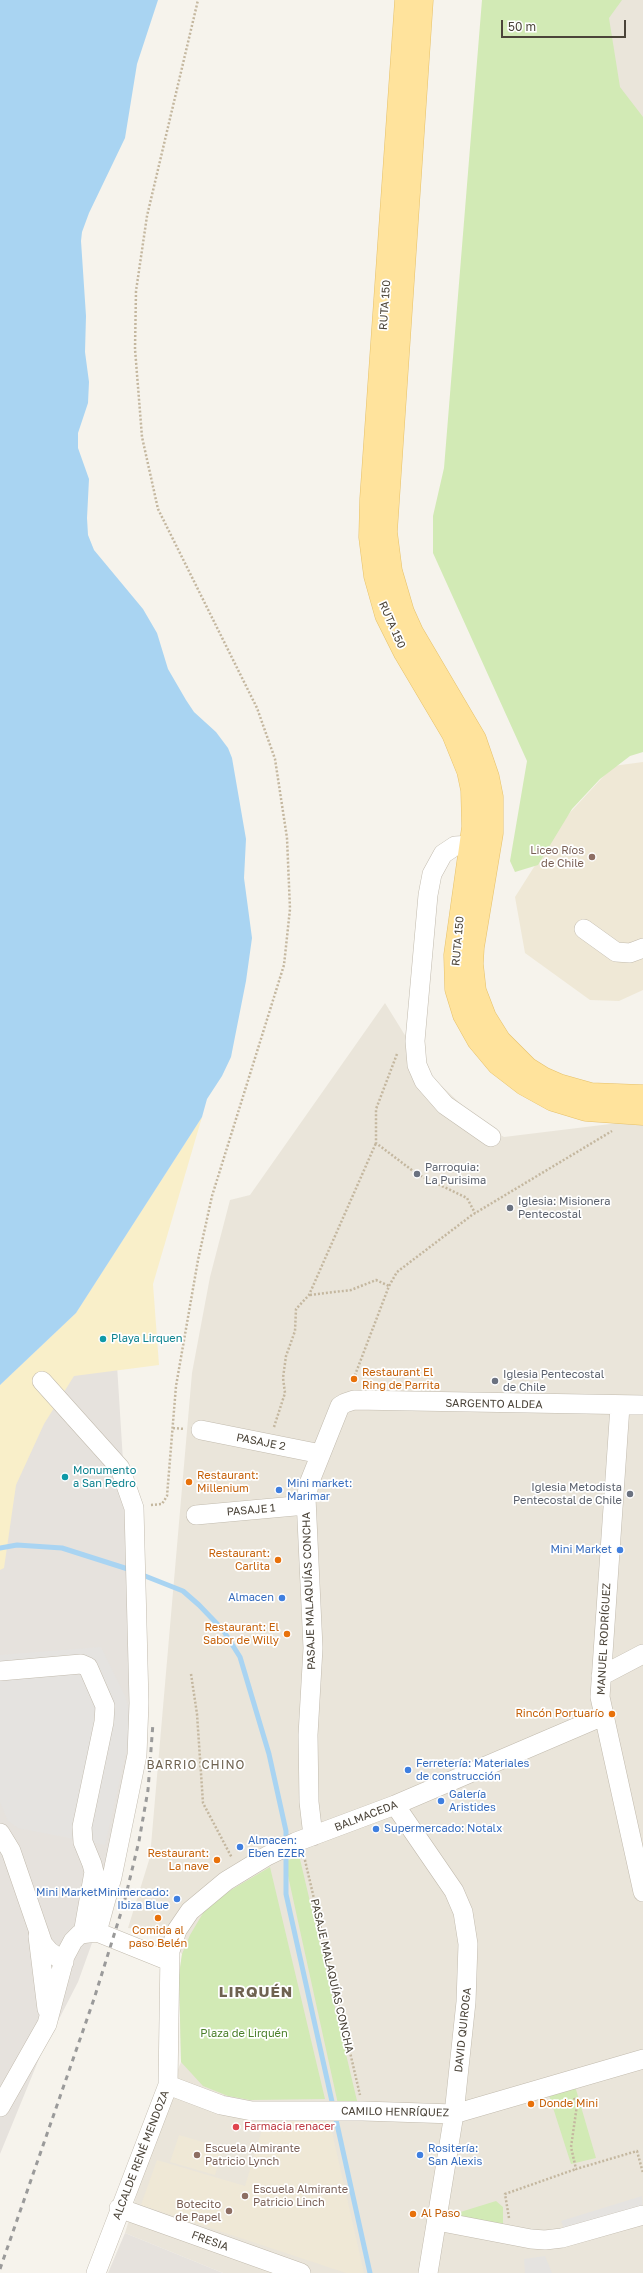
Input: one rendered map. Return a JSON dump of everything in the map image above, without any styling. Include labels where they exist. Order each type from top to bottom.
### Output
[{"type":"main road","name":"RUTA 150","points":[[406,0],[371,492],[370,537],[375,576],[386,615],[405,653],[453,734],[468,771],[473,808],[471,845],[456,936],[455,972],[459,1002],[478,1040],[510,1075],[538,1093],[553,1100],[586,1110],[643,1114]]},
{"type":"main road","name":"RUTA 150","points":[[422,0],[386,532],[391,571],[403,612],[412,632],[475,739],[488,777],[492,797],[492,833],[472,947],[472,971],[475,991],[485,1017],[500,1041],[527,1068],[543,1078],[564,1087],[591,1094],[643,1096]]},
{"type":"street","points":[[471,845],[455,846],[443,854],[432,874],[428,895],[415,1041],[418,1065],[424,1081],[445,1105],[491,1136]]},
{"type":"street","points":[[584,929],[616,952],[630,953],[643,948]]},
{"type":"street","points":[[42,1381],[120,1468],[134,1508],[137,1535],[136,1603],[139,1703],[137,1755],[112,1877],[95,1934]]},
{"type":"street","name":"SARGENTO ALDEA","points":[[345,1403],[354,1400],[620,1406],[643,1405]]},
{"type":"street","name":"PASAJE MALAQUÍAS CONCHA","points":[[303,1839],[308,1770],[308,1714],[313,1648],[306,1505],[307,1492],[338,1412],[345,1403]]},
{"type":"street","name":"MANUEL RODRÍGUEZ","points":[[620,1406],[600,1676],[603,1716],[643,1892]]},
{"type":"street","name":"PASAJE 2","points":[[202,1430],[321,1454]]},
{"type":"street","name":"PASAJE 1","points":[[196,1515],[306,1505]]},
{"type":"street","points":[[600,1676],[643,1654]]},
{"type":"street","points":[[0,1672],[81,1664],[88,1667],[105,1706],[104,1722],[82,1826],[83,1842],[94,1872],[95,1934]]},
{"type":"street","name":"BALMACEDA","points":[[169,1961],[173,1940],[183,1920],[201,1900],[239,1871],[303,1839],[395,1805],[603,1716]]},
{"type":"street","name":"DAVID QUIROGA","points":[[395,1805],[454,1891],[466,1928],[468,1984],[454,2114],[428,2273]]},
{"type":"street","points":[[0,1833],[11,1851],[27,1895],[37,1930],[47,2009],[46,2024]]},
{"type":"street","points":[[37,1930],[49,1951],[64,1962]]},
{"type":"street","points":[[0,2107],[46,2024],[64,1962],[73,1941],[80,1934],[95,1934],[169,1961]]},
{"type":"street","name":"ALCALDE RENÉ MENDOZA","points":[[96,2273],[119,2208],[168,2085],[169,1961]]},
{"type":"street","name":"CAMILO HENRÍQUEZ","points":[[168,2085],[240,2110],[264,2112],[360,2111],[454,2114],[643,2059]]},
{"type":"street","name":"FRESIA","points":[[119,2208],[301,2273]]},
{"type":"street","points":[[437,2220],[531,2239],[554,2239],[642,2215]]},
{"type":"path","points":[[134,1508],[162,1504],[167,1496],[176,1386],[198,1260],[212,1196],[284,965],[290,909],[287,838],[275,759],[257,708],[158,509],[142,437],[135,349],[136,291],[147,216],[198,0]]},
{"type":"path","points":[[269,1443],[285,1393],[283,1378],[286,1356],[295,1331],[296,1309],[309,1295],[376,1143],[376,1109],[398,1053]]},
{"type":"path","points":[[345,1403],[389,1286],[397,1272],[475,1213],[615,1130]]},
{"type":"path","points":[[376,1143],[417,1174],[467,1198],[475,1213]]},
{"type":"path","points":[[309,1295],[351,1290],[376,1280],[389,1286]]},
{"type":"path","points":[[191,1674],[197,1714],[203,1803],[239,1871]]},
{"type":"path","name":"PASAJE MALAQUÍAS CONCHA","points":[[303,1839],[360,2111]]},
{"type":"path","points":[[565,2082],[577,2105],[571,2147],[576,2169]]},
{"type":"path","points":[[512,2235],[505,2194],[576,2169],[637,2151],[643,2174]]},
{"type":"shaded area","points":[[592,0],[643,0],[643,136],[611,100]]},
{"type":"shaded area","name":"Liceo Ríos de Chile","points":[[643,762],[643,990],[619,1001],[590,1000],[525,953],[515,897],[565,818],[613,766]]},
{"type":"shaded area","points":[[385,1003],[429,1074],[483,1125],[504,1137],[643,1120],[643,2273],[223,2273],[125,2233],[166,2098],[181,2062],[179,1975],[182,1954],[153,1931],[128,1928],[150,1857],[192,1373],[210,1277],[230,1200],[250,1195]]},
{"type":"shaded area","points":[[202,1117],[115,1333],[140,1733],[92,1943],[78,1982],[41,2054],[0,2154],[0,1385],[76,1313]]},
{"type":"shaded area","points":[[101,1647],[125,1696],[130,1712],[128,1743],[105,1845],[18,1828],[8,1821],[0,1802],[0,1655]]},
{"type":"shaded area","name":"Escuela Almirante Patricio Linch","points":[[329,2119],[364,2273],[346,2273],[141,2205],[157,2160],[245,2186],[264,2123]]},
{"type":"shaded area","name":"Escuela Almirante Patricio Lynch","points":[[179,2135],[223,2148],[215,2175],[170,2162]]},
{"type":"shaded area","points":[[642,2196],[643,2212],[566,2234],[561,2221]]},
{"type":"shaded area","points":[[125,2233],[223,2273],[108,2273]]},
{"type":"shaded area","points":[[545,2256],[552,2273],[525,2273],[524,2259]]},
{"type":"green space","points":[[482,0],[622,0],[609,18],[620,87],[643,117],[643,752],[630,756],[600,779],[572,809],[538,865],[515,872],[510,861],[527,761],[433,553],[433,516],[444,468]]},
{"type":"green space","points":[[299,1855],[358,2105],[338,2104],[285,1862]]},
{"type":"green space","name":"Plaza de Lirquén","points":[[270,1867],[325,2099],[250,2100],[228,2096],[203,2086],[181,2062],[179,1975],[182,1954],[190,1935],[209,1903]]},
{"type":"green space","points":[[575,2086],[596,2158],[571,2164],[548,2092]]},
{"type":"green space","points":[[496,2201],[503,2207],[503,2226],[441,2218]]},
{"type":"sand","name":"Playa Lirquen","points":[[202,1117],[153,1284],[159,1365],[74,1376],[44,1424],[16,1485],[4,1568],[0,1570],[0,1385],[76,1313]]},
{"type":"water","points":[[0,0],[158,0],[137,64],[125,138],[89,213],[82,232],[81,241],[86,316],[85,352],[89,382],[88,403],[78,433],[78,448],[89,479],[87,518],[88,535],[94,550],[143,609],[157,633],[168,669],[186,700],[194,712],[216,732],[228,748],[232,758],[246,839],[244,878],[252,938],[246,981],[231,1057],[222,1076],[207,1099],[202,1117],[76,1313],[0,1385]]},
{"type":"waterway","points":[[0,1548],[17,1545],[62,1548],[131,1570]]},
{"type":"waterway","points":[[140,1574],[183,1591],[223,1630],[240,1657],[269,1754],[286,1831],[286,1843]]},
{"type":"waterway","points":[[286,1851],[286,1894],[370,2273]]},
{"type":"railway","points":[[0,2269],[94,1999],[124,1903],[139,1841],[148,1790],[153,1723]]},
{"type":"place","name":"Liceo Ríos de Chile","points":[[592,857]]},
{"type":"place","name":"Parroquia: La Purisima","points":[[417,1174]]},
{"type":"place","name":"Iglesia: Misionera Pentecostal","points":[[510,1208]]},
{"type":"place","name":"Playa Lirquen","points":[[103,1339]]},
{"type":"place","name":"Restaurant El Ring de Parrita","points":[[354,1379]]},
{"type":"place","name":"Iglesia Pentecostal de Chile","points":[[495,1381]]},
{"type":"place","name":"Monumento a San Pedro","points":[[65,1477]]},
{"type":"place","name":"Restaurant: Millenium","points":[[189,1482]]},
{"type":"place","name":"Mini market: Marimar","points":[[279,1490]]},
{"type":"place","name":"Iglesia Metodista Pentecostal de Chile","points":[[630,1494]]},
{"type":"place","name":"Mini Market","points":[[620,1550]]},
{"type":"place","name":"Restaurant: Carlita","points":[[278,1560]]},
{"type":"place","name":"Almacen","points":[[282,1598]]},
{"type":"place","name":"Restaurant: El Sabor de Willy","points":[[287,1634]]},
{"type":"place","name":"Rincón Portuarío","points":[[612,1714]]},
{"type":"place","name":"Ferretería: Materiales de construcción","points":[[408,1770]]},
{"type":"place","name":"Galería Aristides","points":[[441,1801]]},
{"type":"place","name":"Supermercado: Notalx","points":[[376,1829]]},
{"type":"place","name":"Almacen: Eben EZER","points":[[240,1847]]},
{"type":"place","name":"Restaurant: La nave","points":[[217,1860]]},
{"type":"place","name":"Mini MarketMinimercado: Ibiza Blue","points":[[177,1899]]},
{"type":"place","name":"Comida al paso Belén","points":[[158,1918]]},
{"type":"place","name":"Donde Mini","points":[[531,2104]]},
{"type":"place","name":"Farmacia renacer","points":[[236,2127]]},
{"type":"place","name":"Escuela Almirante Patricio Lynch","points":[[197,2155]]},
{"type":"place","name":"Rositería: San Alexis","points":[[420,2155]]},
{"type":"place","name":"Escuela Almirante Patricio Linch","points":[[245,2196]]},
{"type":"place","name":"Botecito de Papel","points":[[229,2211]]},
{"type":"place","name":"Al Paso","points":[[413,2214]]},
{"type":"district","name":"BARRIO CHINO","points":[[196,1765]]},
{"type":"district","name":"LIRQUÉN","points":[[256,1992]]}]
